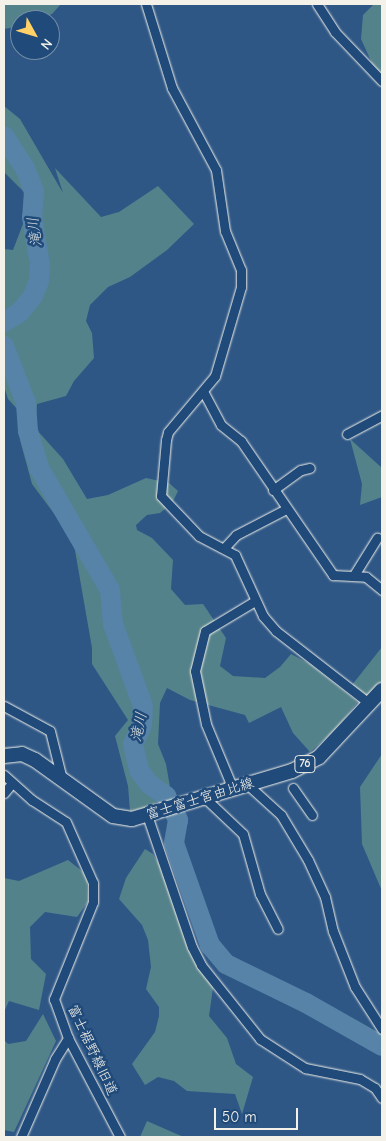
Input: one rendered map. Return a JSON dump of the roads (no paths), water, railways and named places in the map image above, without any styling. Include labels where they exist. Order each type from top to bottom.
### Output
[{"type":"main road","name":"富士富士宮由比線","points":[[4,756],[22,754],[63,780],[113,816],[132,819],[162,812],[292,771],[318,758],[382,690]]},
{"type":"street","points":[[146,4],[172,88],[216,170],[225,231],[241,270],[241,287],[215,376],[168,432],[163,460],[161,496],[199,536],[225,547],[241,565],[255,601],[276,631],[370,704]]},
{"type":"street","points":[[317,4],[335,32],[382,81]]},
{"type":"street","points":[[203,391],[221,425],[242,441],[286,509],[333,575],[366,576],[382,590]]},
{"type":"street","points":[[347,434],[382,415]]},
{"type":"street","points":[[274,490],[300,470],[310,468]]},
{"type":"street","points":[[225,547],[236,535],[286,509]]},
{"type":"street","points":[[354,575],[377,538]]},
{"type":"street","points":[[233,789],[206,724],[194,671],[205,631],[255,601]]},
{"type":"street","points":[[4,706],[50,731],[63,780]]},
{"type":"street","name":"富士裾野線旧道","points":[[4,775],[32,800],[66,822],[93,883],[93,902],[54,999],[68,1038],[120,1137]]},
{"type":"street","points":[[4,793],[12,783]]},
{"type":"street","points":[[248,785],[281,815],[308,860],[325,897],[333,931],[355,987],[382,1028]]},
{"type":"street","points":[[294,788],[312,815]]},
{"type":"street","points":[[204,798],[243,834],[260,894],[278,929]]},
{"type":"street","points":[[147,816],[192,947],[201,965],[260,1039],[305,1068],[360,1079],[376,1088],[382,1098]]},
{"type":"street","points":[[21,1137],[55,1059],[68,1038]]},
{"type":"waterway","name":"滝川","points":[[4,136],[25,168],[34,191],[32,217],[40,265],[39,281],[33,296],[20,312],[4,322]]},
{"type":"waterway","name":"滝川","points":[[4,346],[26,403],[28,431],[39,468],[110,590],[113,624],[143,706],[142,725],[133,744],[139,770],[149,784],[166,796],[178,820],[174,843],[210,945],[226,964],[306,1003],[382,1046]]}]
